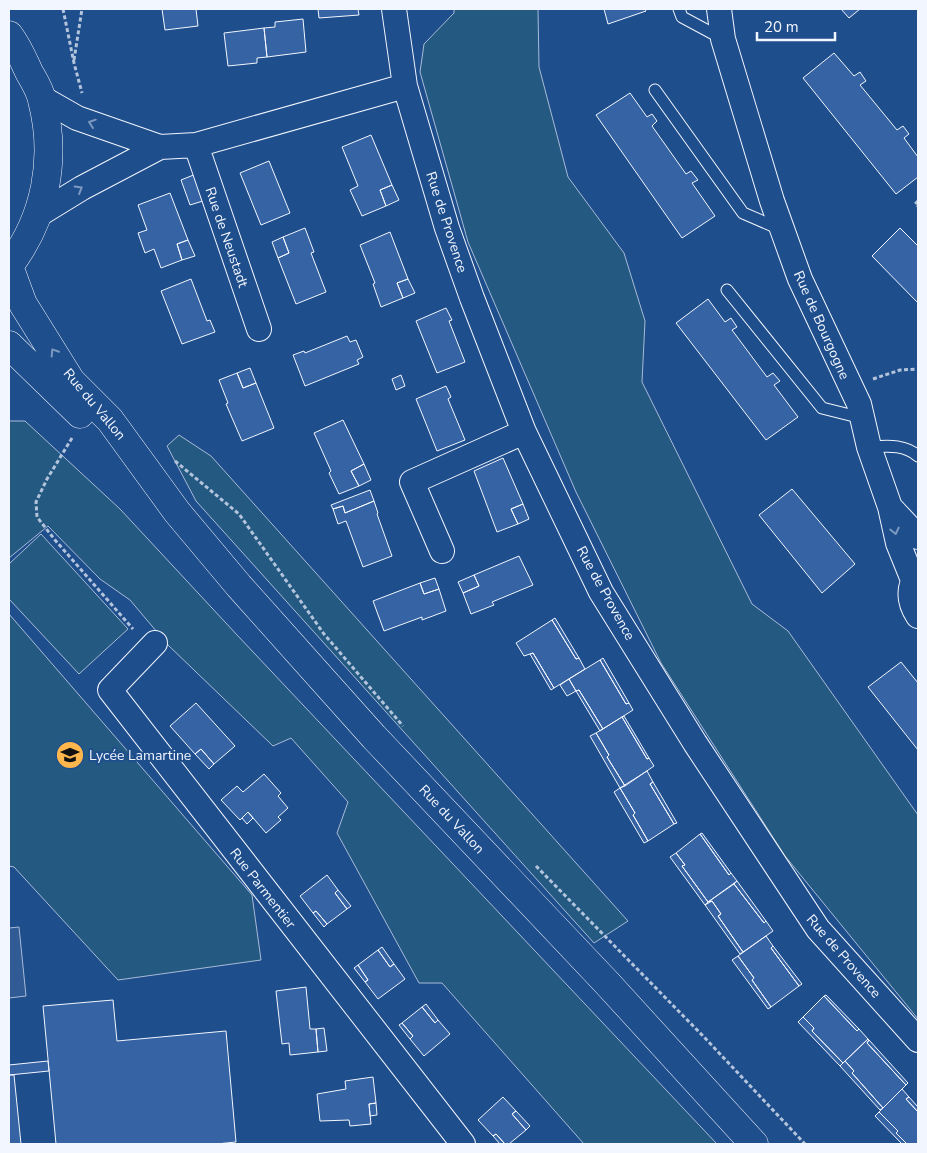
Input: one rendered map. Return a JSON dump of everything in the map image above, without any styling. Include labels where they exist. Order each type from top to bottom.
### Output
[{"type":"street","name":"Rue de Provence","points":[[394,9],[405,86],[447,228],[524,432],[602,592],[695,743],[818,930],[918,1040]]},
{"type":"street","name":"Rue de Bourgogne","points":[[719,9],[723,39],[772,201],[800,278],[859,404],[869,447],[890,507],[898,543],[916,576]]},
{"type":"street","points":[[9,266],[30,233],[38,215],[48,176],[49,137],[42,98],[12,35]]},
{"type":"street","points":[[42,98],[77,118],[160,146],[196,145],[405,86]]},
{"type":"street","name":"Rue de Neustadt","points":[[196,145],[259,329]]},
{"type":"street","points":[[38,215],[82,188],[160,146]]},
{"type":"street","name":"Rue du Vallon","points":[[9,266],[23,304],[72,381],[110,420],[158,486],[239,586],[367,730],[607,984],[754,1144]]},
{"type":"street","name":"Rue du Vallon","points":[[9,345],[84,419],[158,486]]},
{"type":"street","points":[[442,551],[412,482],[524,432]]},
{"type":"street","name":"Rue de Bourgogne","points":[[890,507],[918,538]]},
{"type":"street","points":[[916,576],[910,589],[910,598],[918,616]]},
{"type":"street","name":"Rue Parmentier","points":[[153,645],[110,690],[456,1142]]},
{"type":"lane","points":[[679,9],[682,17],[723,39]]},
{"type":"lane","points":[[656,90],[743,212],[783,231]]},
{"type":"lane","points":[[727,290],[822,408],[863,418]]},
{"type":"lane","points":[[869,447],[894,446],[910,449],[918,456]]},
{"type":"path","points":[[62,9],[85,102],[77,118]]},
{"type":"path","points":[[74,63],[82,9]]},
{"type":"path","points":[[918,201],[915,204],[918,206]]},
{"type":"path","points":[[851,387],[900,370],[918,369]]},
{"type":"path","points":[[84,419],[46,479],[36,502],[37,517],[54,540],[153,645]]},
{"type":"path","points":[[175,460],[239,514],[324,634],[406,728]]},
{"type":"path","points":[[533,863],[806,1144]]},
{"type":"shaded area","points":[[454,9],[538,9],[539,67],[568,177],[624,253],[645,321],[642,382],[752,604],[788,631],[918,815],[918,1019],[785,856],[661,663],[576,492],[468,242],[420,72],[424,44],[454,13]]},
{"type":"shaded area","points":[[9,421],[25,421],[120,509],[717,1144],[584,1144],[442,983],[419,983],[337,833],[348,802],[291,738],[273,746],[168,645],[130,600],[100,579],[48,526],[9,558]]},
{"type":"shaded area","points":[[179,435],[211,456],[628,921],[594,943],[196,501],[167,446]]},
{"type":"shaded area","points":[[41,534],[128,629],[79,674],[9,599],[9,564]]},
{"type":"shaded area","points":[[9,614],[252,895],[261,960],[118,980],[14,867],[9,866]]},
{"type":"shaded area","points":[[19,927],[26,996],[9,998],[9,928]]},
{"type":"building","points":[[162,9],[196,9],[198,26],[165,30]]},
{"type":"building","points":[[318,9],[358,9],[359,15],[319,18]]},
{"type":"building","points":[[604,9],[645,9],[646,11],[608,24]]},
{"type":"building","points":[[841,9],[860,9],[849,18]]},
{"type":"building","points":[[303,19],[306,52],[267,57],[264,28],[275,27],[275,22]]},
{"type":"building","points":[[264,28],[267,57],[257,58],[257,63],[228,66],[224,33]]},
{"type":"building","points":[[834,53],[854,76],[860,72],[866,81],[860,85],[897,130],[903,126],[909,134],[904,138],[918,157],[918,177],[896,194],[803,78]]},
{"type":"building","points":[[630,93],[647,117],[652,114],[657,121],[652,126],[686,174],[691,171],[698,180],[692,183],[715,216],[682,238],[596,115]]},
{"type":"building","points":[[371,135],[392,185],[380,190],[386,206],[362,216],[350,190],[358,186],[342,147]]},
{"type":"building","points":[[269,161],[290,213],[261,225],[240,173]]},
{"type":"building","points":[[196,174],[206,200],[190,205],[181,180]]},
{"type":"building","points":[[392,185],[399,200],[386,206],[380,190]]},
{"type":"building","points":[[170,193],[188,240],[177,244],[182,260],[161,268],[154,249],[145,253],[138,233],[147,230],[138,205]]},
{"type":"building","points":[[305,228],[314,252],[311,253],[326,292],[296,304],[278,258],[289,253],[283,237]]},
{"type":"building","points":[[900,228],[918,246],[918,303],[872,256]]},
{"type":"building","points":[[390,232],[408,279],[397,283],[403,298],[381,307],[373,284],[375,283],[360,245]]},
{"type":"building","points":[[283,237],[289,253],[278,258],[272,242]]},
{"type":"building","points":[[188,240],[195,256],[182,260],[177,244]]},
{"type":"building","points":[[191,279],[207,321],[210,320],[215,332],[182,344],[161,291]]},
{"type":"building","points":[[408,279],[415,293],[403,298],[397,283]]},
{"type":"building","points":[[708,299],[725,322],[731,318],[737,327],[732,330],[767,377],[773,373],[780,381],[774,385],[798,417],[766,440],[676,323]]},
{"type":"building","points":[[446,308],[452,320],[449,321],[465,362],[437,373],[416,321]]},
{"type":"building","points":[[347,336],[350,342],[356,340],[363,357],[357,360],[359,364],[305,386],[293,355],[304,351],[305,353]]},
{"type":"building","points":[[250,368],[256,383],[243,388],[237,373]]},
{"type":"building","points":[[237,373],[243,388],[256,383],[274,428],[242,441],[226,404],[228,403],[219,380]]},
{"type":"building","points":[[401,375],[405,386],[396,390],[392,379]]},
{"type":"building","points":[[446,386],[451,397],[448,399],[465,440],[437,451],[416,399]]},
{"type":"building","points":[[343,420],[364,464],[351,471],[359,486],[339,494],[314,433]]},
{"type":"building","points":[[503,458],[523,504],[511,509],[518,524],[497,532],[474,471]]},
{"type":"building","points":[[364,464],[371,480],[359,486],[351,471]]},
{"type":"building","points":[[792,489],[855,564],[822,593],[759,515]]},
{"type":"building","points":[[370,490],[374,501],[345,513],[343,506],[333,509],[331,505]]},
{"type":"building","points":[[374,501],[392,556],[363,567],[346,521],[338,524],[333,509],[343,506],[345,513]]},
{"type":"building","points":[[523,504],[529,519],[518,524],[511,509]]},
{"type":"building","points":[[519,556],[533,585],[492,602],[494,605],[471,614],[463,593],[479,586],[474,575]]},
{"type":"building","points":[[474,575],[479,586],[463,593],[458,582]]},
{"type":"building","points":[[435,578],[439,589],[424,594],[420,583]]},
{"type":"building","points":[[420,583],[424,594],[439,589],[446,611],[422,620],[422,617],[384,631],[373,601]]},
{"type":"building","points":[[555,618],[579,658],[576,659],[552,620]]},
{"type":"building","points":[[552,620],[576,659],[579,658],[585,669],[554,688],[533,653],[524,656],[516,643]]},
{"type":"building","points":[[533,653],[554,688],[551,690],[530,654]]},
{"type":"building","points":[[603,658],[629,703],[626,704],[600,660]]},
{"type":"building","points":[[600,660],[626,704],[629,703],[633,710],[603,729],[579,690],[576,691],[569,679]]},
{"type":"building","points":[[901,662],[918,683],[918,750],[868,687]]},
{"type":"building","points":[[569,679],[576,691],[567,696],[560,685]]},
{"type":"building","points":[[579,690],[603,729],[600,731],[576,691]]},
{"type":"building","points":[[196,703],[235,746],[214,764],[201,749],[195,754],[170,726]]},
{"type":"building","points":[[624,716],[649,758],[647,759],[622,717]]},
{"type":"building","points":[[622,717],[647,759],[649,758],[654,766],[625,786],[607,757],[609,755],[596,733]]},
{"type":"building","points":[[596,733],[609,755],[607,757],[625,786],[620,788],[590,736]]},
{"type":"building","points":[[201,749],[214,764],[209,769],[195,754]]},
{"type":"building","points":[[647,771],[653,782],[650,784],[674,824],[648,841],[633,815],[635,813],[620,788]]},
{"type":"building","points":[[264,774],[281,793],[278,796],[288,808],[278,817],[281,820],[266,833],[248,812],[240,820],[221,800],[237,786],[243,792]]},
{"type":"building","points":[[653,782],[677,823],[674,824],[650,784]]},
{"type":"building","points":[[620,788],[635,813],[633,815],[648,841],[644,843],[614,792]]},
{"type":"building","points":[[248,812],[253,818],[247,824],[242,818]]},
{"type":"building","points":[[702,833],[731,873],[729,875],[700,834]]},
{"type":"building","points":[[700,834],[729,875],[731,873],[737,881],[708,902],[682,866],[685,865],[676,853]]},
{"type":"building","points":[[676,853],[685,865],[682,866],[708,902],[705,905],[670,857]]},
{"type":"building","points":[[327,875],[338,890],[335,893],[347,909],[327,924],[316,911],[313,913],[300,896]]},
{"type":"building","points":[[737,881],[766,921],[764,923],[734,884]]},
{"type":"building","points":[[734,884],[764,923],[766,921],[773,931],[743,952],[718,916],[721,914],[712,901],[708,902]]},
{"type":"building","points":[[338,890],[351,906],[347,909],[335,893]]},
{"type":"building","points":[[712,901],[721,914],[718,916],[743,952],[740,954],[705,905]]},
{"type":"building","points":[[316,911],[327,924],[324,927],[313,913]]},
{"type":"building","points":[[766,936],[773,946],[771,948],[799,986],[771,1007],[738,956]]},
{"type":"building","points":[[773,946],[802,984],[799,986],[771,948]]},
{"type":"building","points":[[382,947],[394,964],[390,967],[378,950]]},
{"type":"building","points":[[378,950],[390,967],[394,964],[405,979],[378,999],[365,982],[368,980],[358,965]]},
{"type":"building","points":[[738,956],[771,1007],[768,1009],[732,960]]},
{"type":"building","points":[[358,965],[368,980],[365,982],[354,968]]},
{"type":"building","points":[[306,987],[310,1029],[316,1029],[318,1052],[290,1055],[289,1043],[282,1044],[276,991]]},
{"type":"building","points":[[826,995],[859,1029],[857,1031],[824,996]]},
{"type":"building","points":[[824,996],[857,1031],[859,1029],[868,1039],[843,1063],[812,1031],[814,1028],[803,1017]]},
{"type":"building","points":[[113,1000],[117,1041],[226,1031],[236,1142],[216,1144],[56,1144],[43,1006]]},
{"type":"building","points":[[426,1004],[438,1020],[435,1023],[422,1007]]},
{"type":"building","points":[[422,1007],[435,1023],[438,1020],[450,1034],[424,1056],[410,1039],[413,1036],[402,1023]]},
{"type":"building","points":[[803,1017],[814,1028],[812,1031],[843,1063],[840,1066],[798,1022]]},
{"type":"building","points":[[402,1023],[413,1036],[410,1039],[399,1025]]},
{"type":"building","points":[[324,1028],[327,1051],[318,1052],[316,1029]]},
{"type":"building","points":[[868,1039],[867,1043],[906,1085],[883,1108],[852,1073],[854,1071],[845,1061]]},
{"type":"building","points":[[869,1040],[908,1083],[906,1085],[867,1043]]},
{"type":"building","points":[[48,1061],[49,1071],[9,1075],[9,1065]]},
{"type":"building","points":[[845,1061],[854,1071],[852,1073],[883,1108],[880,1110],[840,1066]]},
{"type":"building","points":[[9,1075],[14,1075],[21,1144],[9,1144]]},
{"type":"building","points":[[373,1077],[376,1103],[369,1104],[371,1124],[350,1126],[349,1120],[320,1121],[317,1094],[346,1089],[345,1081]]},
{"type":"building","points":[[902,1089],[909,1097],[906,1099],[918,1112],[918,1144],[907,1144],[896,1133],[898,1131],[879,1112]]},
{"type":"building","points":[[503,1097],[516,1111],[512,1114],[526,1130],[509,1144],[505,1144],[496,1134],[493,1136],[478,1120]]},
{"type":"building","points":[[909,1097],[918,1107],[918,1112],[906,1099]]},
{"type":"building","points":[[376,1103],[377,1115],[370,1116],[369,1104]]},
{"type":"building","points":[[516,1111],[530,1126],[526,1130],[512,1114]]},
{"type":"building","points":[[879,1112],[898,1131],[896,1133],[907,1144],[902,1144],[875,1116]]},
{"type":"building","points":[[496,1134],[505,1144],[500,1144],[493,1136]]},
{"type":"place","name":"Lycée Lamartine","points":[[70,755]]}]
